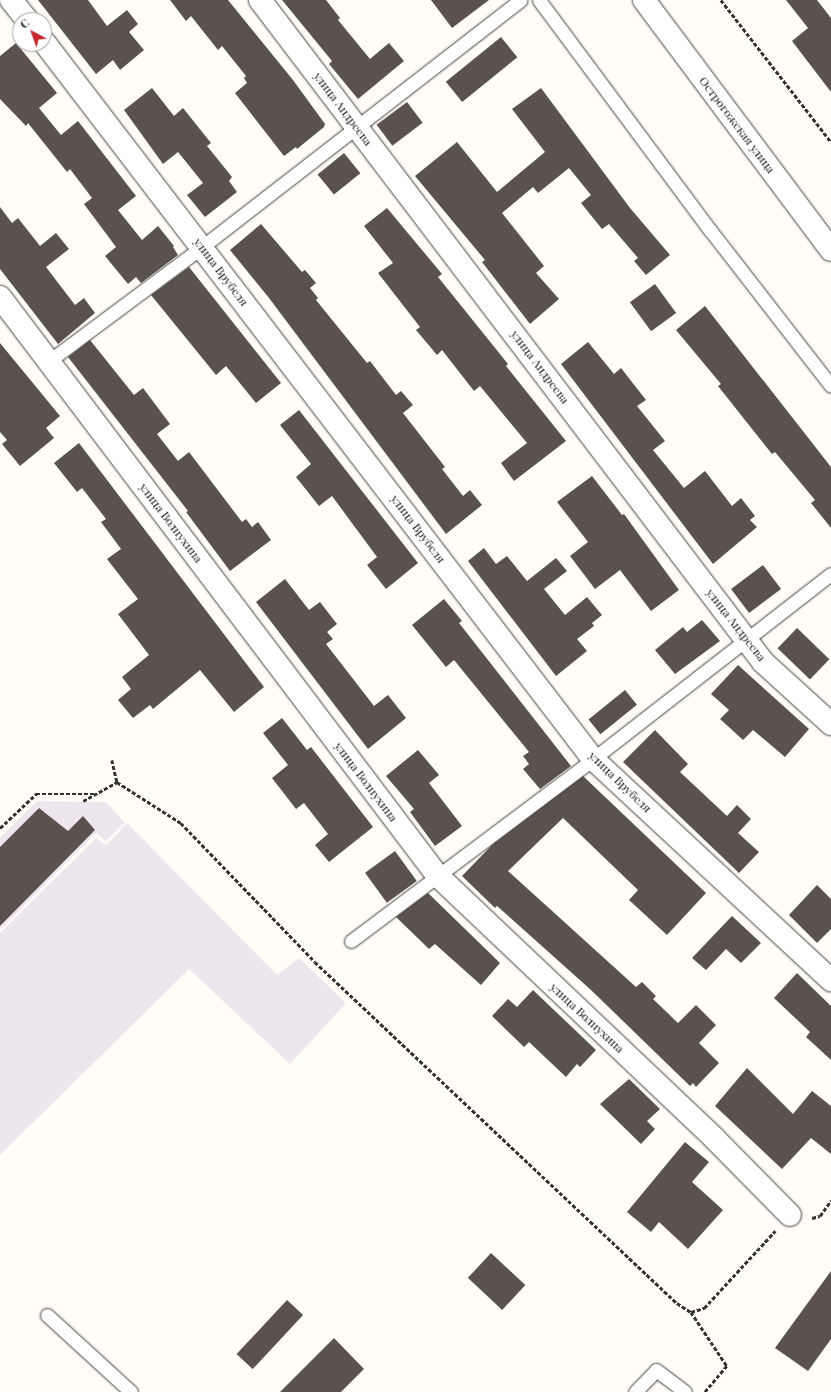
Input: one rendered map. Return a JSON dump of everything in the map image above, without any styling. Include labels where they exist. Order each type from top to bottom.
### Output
[{"type":"street","points":[[11,0],[21,12]]},
{"type":"street","name":"улица Андреева","points":[[260,0],[763,662],[831,724]]},
{"type":"street","name":"Острогожская улица","points":[[644,0],[831,250]]},
{"type":"street","name":"улица Врубеля","points":[[52,52],[593,759],[831,980]]},
{"type":"street","name":"улица Волнухина","points":[[0,297],[437,875],[714,1138],[790,1215]]},
{"type":"lane","points":[[49,361],[202,247],[356,126],[521,0]]},
{"type":"lane","points":[[539,0],[710,230],[831,386]]},
{"type":"lane","points":[[351,941],[593,759],[831,574]]},
{"type":"lane","points":[[48,1315],[131,1392]]},
{"type":"lane","points":[[635,1392],[656,1370],[685,1392]]},
{"type":"path","points":[[721,0],[831,142]]},
{"type":"path","points":[[112,760],[117,782],[181,823],[315,962],[677,1303],[691,1312],[727,1366],[705,1392]]},
{"type":"path","points":[[83,801],[117,782]]},
{"type":"path","points":[[0,828],[36,794],[96,794]]},
{"type":"path","points":[[691,1312],[704,1308],[790,1215],[805,1220],[820,1216],[831,1200]]},
{"type":"shaded area","points":[[37,801],[106,802],[125,823],[106,841],[96,833],[0,930],[0,838]]},
{"type":"shaded area","points":[[127,823],[277,975],[299,958],[346,1003],[290,1064],[189,969],[0,1155],[0,933],[96,838],[106,845]]},
{"type":"building","points":[[38,0],[88,0],[107,26],[127,10],[138,24],[129,32],[144,50],[120,70],[113,60],[96,74],[52,18],[52,12],[47,12]]},
{"type":"building","points":[[170,0],[228,0],[293,80],[325,124],[324,127],[297,149],[296,147],[284,156],[235,93],[247,83],[244,78],[246,76],[222,46],[218,50],[191,16],[186,21]]},
{"type":"building","points":[[282,0],[326,0],[340,18],[338,20],[370,59],[389,43],[404,61],[358,99],[329,64],[332,61]]},
{"type":"building","points":[[431,0],[489,0],[452,28]]},
{"type":"building","points":[[786,0],[817,0],[831,18],[831,92],[792,41],[808,28]]},
{"type":"building","points":[[501,37],[517,57],[462,102],[446,82]]},
{"type":"building","points":[[12,46],[12,52],[23,52],[57,93],[39,108],[61,135],[78,121],[136,196],[118,210],[142,240],[158,226],[174,246],[173,247],[178,255],[141,283],[136,277],[128,284],[105,256],[116,247],[84,204],[92,198],[70,169],[67,172],[28,123],[26,126],[0,99],[0,56]]},
{"type":"building","points":[[152,88],[174,116],[183,108],[211,143],[207,146],[232,177],[229,181],[237,192],[205,217],[187,195],[203,183],[178,152],[163,164],[124,110]]},
{"type":"building","points":[[541,88],[630,208],[670,255],[646,275],[634,261],[638,258],[609,224],[602,229],[581,203],[591,195],[569,168],[538,193],[533,187],[502,213],[544,266],[536,273],[559,299],[530,324],[482,262],[485,260],[415,176],[457,142],[497,192],[545,152],[512,109]]},
{"type":"building","points":[[407,102],[423,123],[392,146],[377,125]]},
{"type":"building","points":[[344,153],[360,173],[334,195],[318,174]]},
{"type":"building","points":[[0,207],[12,223],[18,218],[40,246],[56,233],[69,249],[46,267],[75,305],[84,298],[95,313],[58,344],[0,269]]},
{"type":"building","points":[[387,208],[442,274],[438,277],[508,364],[506,366],[566,441],[514,481],[501,463],[527,443],[480,386],[474,391],[442,350],[437,355],[416,330],[420,327],[378,273],[393,263],[364,226]]},
{"type":"building","points":[[261,224],[302,272],[305,270],[316,283],[310,288],[318,298],[316,300],[367,363],[370,361],[396,395],[401,391],[413,405],[403,413],[445,467],[442,469],[463,496],[470,490],[482,505],[446,534],[269,298],[230,250]]},
{"type":"building","points":[[189,267],[281,383],[256,403],[226,366],[216,375],[151,295]]},
{"type":"building","points":[[655,284],[676,313],[651,331],[630,302]]},
{"type":"building","points":[[705,306],[831,467],[831,528],[811,503],[815,500],[775,452],[772,454],[718,386],[721,384],[676,330]]},
{"type":"building","points":[[90,340],[134,395],[143,388],[170,424],[157,434],[178,461],[189,452],[242,522],[246,519],[252,527],[258,522],[271,540],[230,571],[186,512],[188,511],[68,357]]},
{"type":"building","points":[[588,342],[614,374],[621,368],[646,400],[637,406],[665,441],[653,450],[684,488],[705,471],[732,506],[741,498],[755,516],[750,520],[757,527],[713,564],[561,364]]},
{"type":"building","points":[[0,343],[60,416],[46,428],[54,438],[20,466],[2,444],[7,440],[0,432]]},
{"type":"building","points":[[299,410],[418,563],[386,589],[367,565],[377,557],[332,496],[319,506],[296,477],[311,464],[280,425]]},
{"type":"building","points":[[79,443],[264,687],[234,712],[200,670],[153,709],[150,705],[133,718],[118,700],[131,689],[122,677],[149,655],[118,614],[138,599],[107,559],[121,549],[101,522],[106,519],[82,488],[77,492],[54,463]]},
{"type":"building","points":[[592,476],[622,515],[624,514],[679,590],[651,611],[620,570],[595,589],[570,556],[588,542],[557,502]]},
{"type":"building","points":[[484,548],[496,564],[507,556],[527,581],[556,558],[567,571],[544,589],[565,615],[587,597],[602,615],[592,623],[594,626],[577,639],[587,651],[556,676],[468,561]]},
{"type":"building","points":[[763,565],[781,589],[749,613],[731,589]]},
{"type":"building","points":[[285,579],[309,610],[320,602],[337,624],[327,632],[333,639],[326,644],[374,706],[388,695],[406,718],[368,749],[256,602]]},
{"type":"building","points":[[444,599],[462,621],[459,623],[571,766],[540,789],[523,769],[529,764],[523,756],[529,752],[454,660],[446,667],[412,625]]},
{"type":"building","points":[[702,620],[720,641],[675,674],[655,650],[683,627],[687,632]]},
{"type":"building","points":[[797,628],[829,659],[810,679],[778,648]]},
{"type":"building","points":[[738,665],[809,729],[785,757],[753,730],[743,740],[720,719],[729,710],[711,694]]},
{"type":"building","points":[[625,690],[637,705],[600,734],[588,720]]},
{"type":"building","points":[[282,718],[307,750],[311,747],[373,827],[329,862],[315,845],[328,834],[304,803],[296,809],[272,778],[288,765],[263,733]]},
{"type":"building","points":[[655,730],[688,764],[680,772],[727,816],[737,805],[751,819],[738,833],[759,852],[739,873],[623,762]]},
{"type":"building","points":[[418,750],[439,775],[429,783],[462,826],[435,846],[410,812],[414,809],[386,776]]},
{"type":"building","points":[[583,776],[706,893],[667,935],[629,900],[638,890],[563,818],[508,871],[636,987],[642,982],[656,996],[653,999],[678,1023],[696,1005],[716,1025],[699,1043],[719,1063],[696,1087],[693,1083],[690,1086],[591,990],[497,906],[495,908],[462,876],[493,844]]},
{"type":"building","points":[[39,808],[68,831],[83,816],[95,830],[0,926],[0,847]]},
{"type":"building","points":[[395,851],[417,881],[387,903],[365,873]]},
{"type":"building","points":[[817,885],[831,899],[831,929],[817,943],[789,915]]},
{"type":"building","points":[[428,893],[500,963],[481,985],[435,944],[429,949],[396,917]]},
{"type":"building","points":[[732,916],[761,943],[741,963],[726,949],[706,970],[692,958]]},
{"type":"building","points":[[797,973],[831,1006],[831,1060],[806,1037],[810,1032],[774,998]]},
{"type":"building","points":[[533,990],[596,1050],[580,1067],[577,1064],[566,1077],[529,1042],[524,1047],[492,1016],[508,999],[517,1007]]},
{"type":"building","points":[[747,1068],[793,1114],[812,1091],[831,1106],[831,1154],[811,1138],[782,1169],[715,1106]]},
{"type":"building","points":[[629,1079],[660,1109],[647,1121],[655,1129],[641,1144],[600,1104]]},
{"type":"building","points":[[685,1142],[709,1162],[692,1182],[723,1210],[688,1249],[659,1222],[651,1232],[627,1212]]},
{"type":"building","points":[[491,1253],[525,1285],[502,1310],[468,1278]]},
{"type":"building","points":[[831,1271],[831,1339],[808,1371],[775,1348]]},
{"type":"building","points":[[287,1300],[303,1315],[253,1369],[237,1354]]},
{"type":"building","points":[[334,1338],[364,1369],[341,1392],[280,1392]]}]
